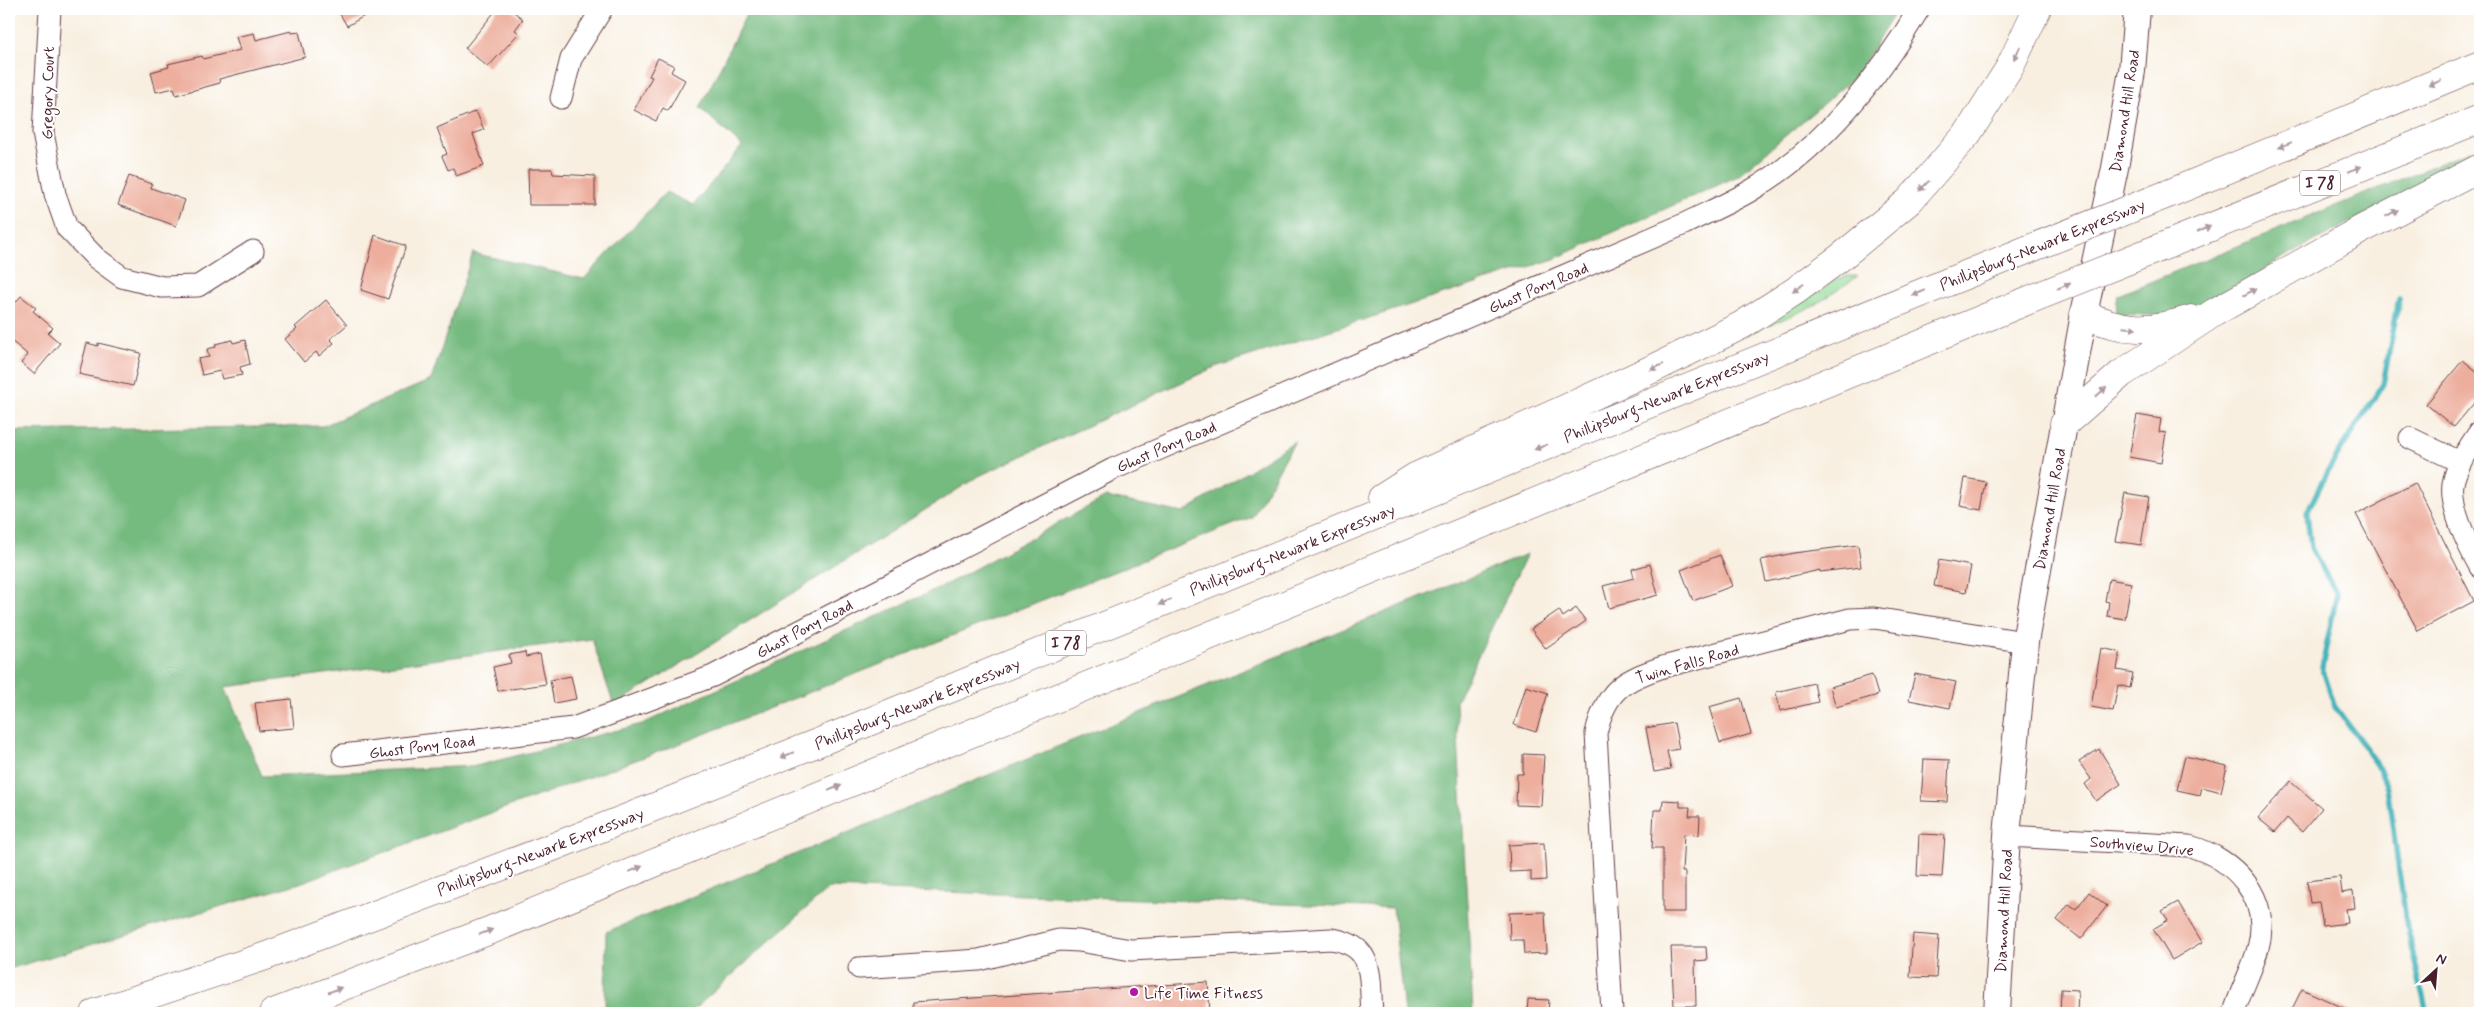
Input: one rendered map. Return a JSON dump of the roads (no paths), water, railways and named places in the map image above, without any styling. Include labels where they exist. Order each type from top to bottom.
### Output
[{"type":"highway","points":[[1325,535],[1415,477],[1634,378],[1742,325],[1796,291],[1909,201],[1968,133],[2010,67],[2037,9]]},
{"type":"highway","name":"Phillipsburg-Newark Expressway","points":[[95,1013],[266,956],[552,847],[987,676],[1325,535],[2029,248],[2168,194],[2480,65]]},
{"type":"highway","name":"I 78","points":[[272,1013],[490,930],[2019,304],[2480,118]]},
{"type":"highway","points":[[2064,424],[2121,374],[2215,312],[2362,229],[2480,168]]},
{"type":"highway","points":[[2084,314],[2115,326],[2144,329],[2174,324],[2215,312]]},
{"type":"main road","name":"Diamond Hill Road","points":[[1997,1013],[2007,836],[2025,642],[2084,314],[2115,168],[2132,71],[2137,9]]},
{"type":"street","name":"Gregory Court","points":[[50,9],[43,133],[55,194],[67,228],[96,258],[122,276],[162,287],[198,286],[253,251]]},
{"type":"street","points":[[561,98],[571,59],[602,9]]},
{"type":"street","name":"Ghost Pony Road","points":[[344,755],[573,728],[713,676],[1113,469],[1682,225],[1751,191],[1792,161],[1830,128],[1864,91],[1894,50],[1919,9]]},
{"type":"street","points":[[2480,431],[2460,462],[2453,480],[2454,506],[2480,567]]},
{"type":"street","points":[[2410,438],[2460,462]]},
{"type":"street","name":"Twin Falls Road","points":[[1612,1013],[1596,742],[1601,714],[1619,685],[1635,676],[1663,667],[1850,619],[1874,618],[2025,642]]},
{"type":"street","name":"Southview Drive","points":[[2007,836],[2189,846],[2221,858],[2235,869],[2254,894],[2261,930],[2259,948],[2234,1013]]},
{"type":"street","points":[[859,968],[979,960],[1059,940],[1079,941],[1131,950],[1331,939],[1351,944],[1365,957],[1368,965],[1372,1013]]},
{"type":"waterway","points":[[2399,299],[2383,384],[2327,472],[2307,513],[2311,548],[2337,594],[2322,667],[2335,707],[2376,762],[2387,787],[2408,934],[2427,1013]]},
{"type":"place","name":"Life Time Fitness","points":[[1134,992]]}]
